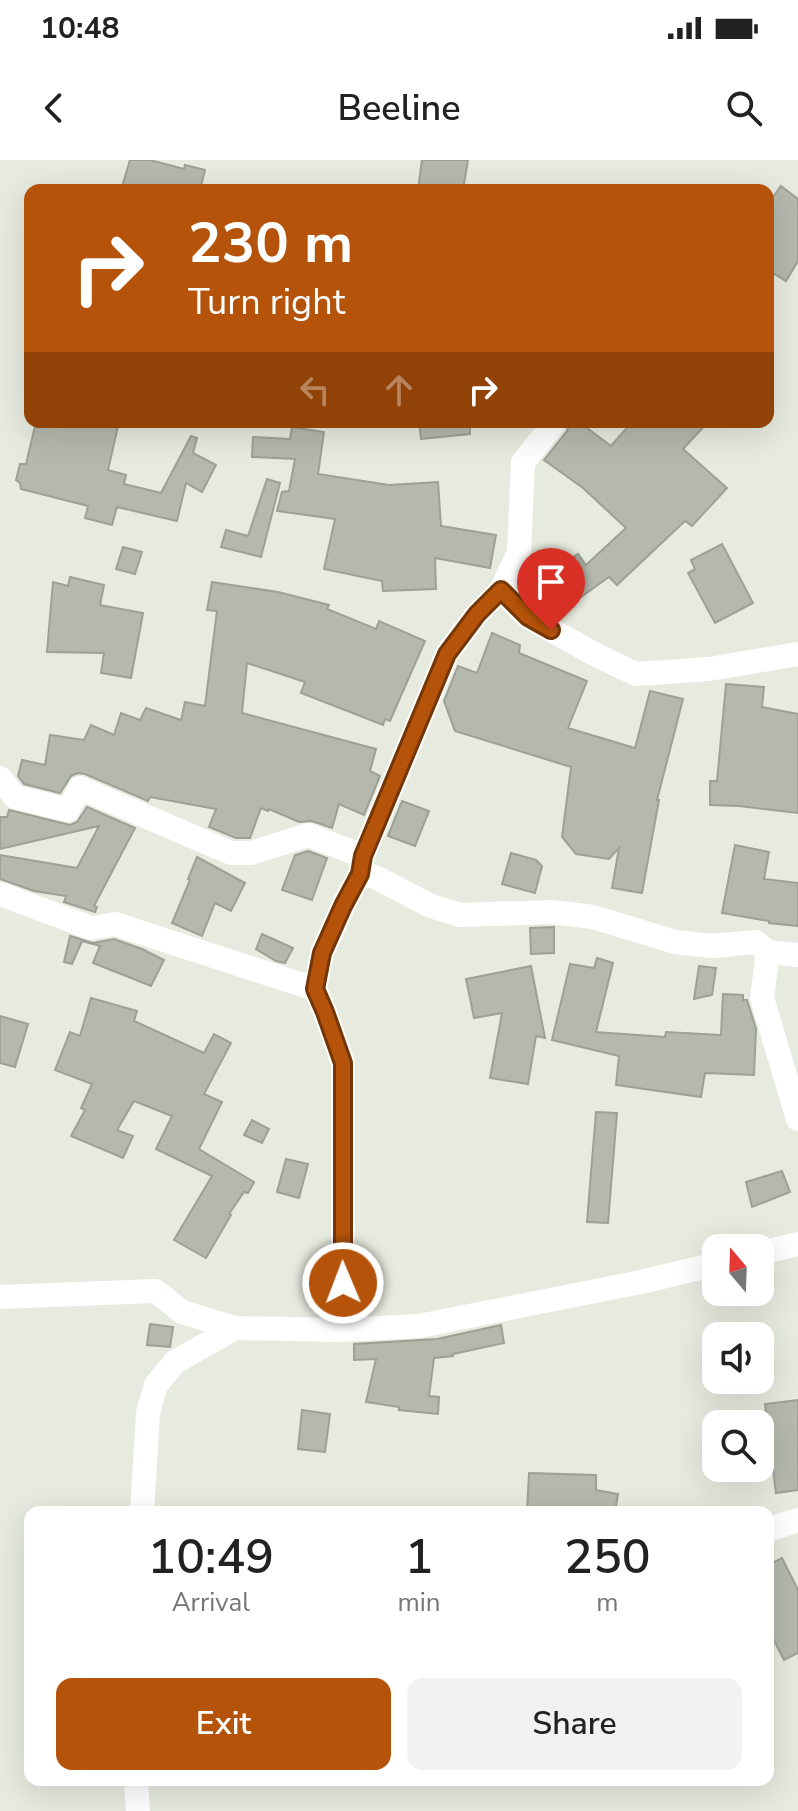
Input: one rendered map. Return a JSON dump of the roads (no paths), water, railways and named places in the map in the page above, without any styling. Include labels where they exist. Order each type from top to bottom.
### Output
[{"type":"street","points":[[339,1330],[343,1283],[343,1063],[315,989],[322,953],[362,865],[447,654],[477,614],[501,590],[519,553],[523,462],[550,428]]},
{"type":"street","points":[[501,590],[528,617],[636,674],[709,669],[798,654]]},
{"type":"street","points":[[0,778],[15,797],[68,810],[80,788],[231,853],[251,853],[308,835],[362,865],[375,877],[431,906],[460,915],[552,912],[593,917],[675,942],[712,946],[756,942],[768,952],[798,955]]},
{"type":"street","points":[[0,894],[91,928],[115,924],[315,989]]},
{"type":"street","points":[[768,952],[762,998],[798,1119]]},
{"type":"street","points":[[774,1250],[798,1244]]},
{"type":"street","points":[[0,1297],[156,1291],[182,1312],[235,1328],[339,1330],[419,1326],[702,1267]]},
{"type":"street","points":[[142,1506],[148,1413],[156,1385],[175,1362],[235,1328]]},
{"type":"street","points":[[774,1528],[798,1520]]},
{"type":"street","points":[[136,1786],[138,1811]]}]
